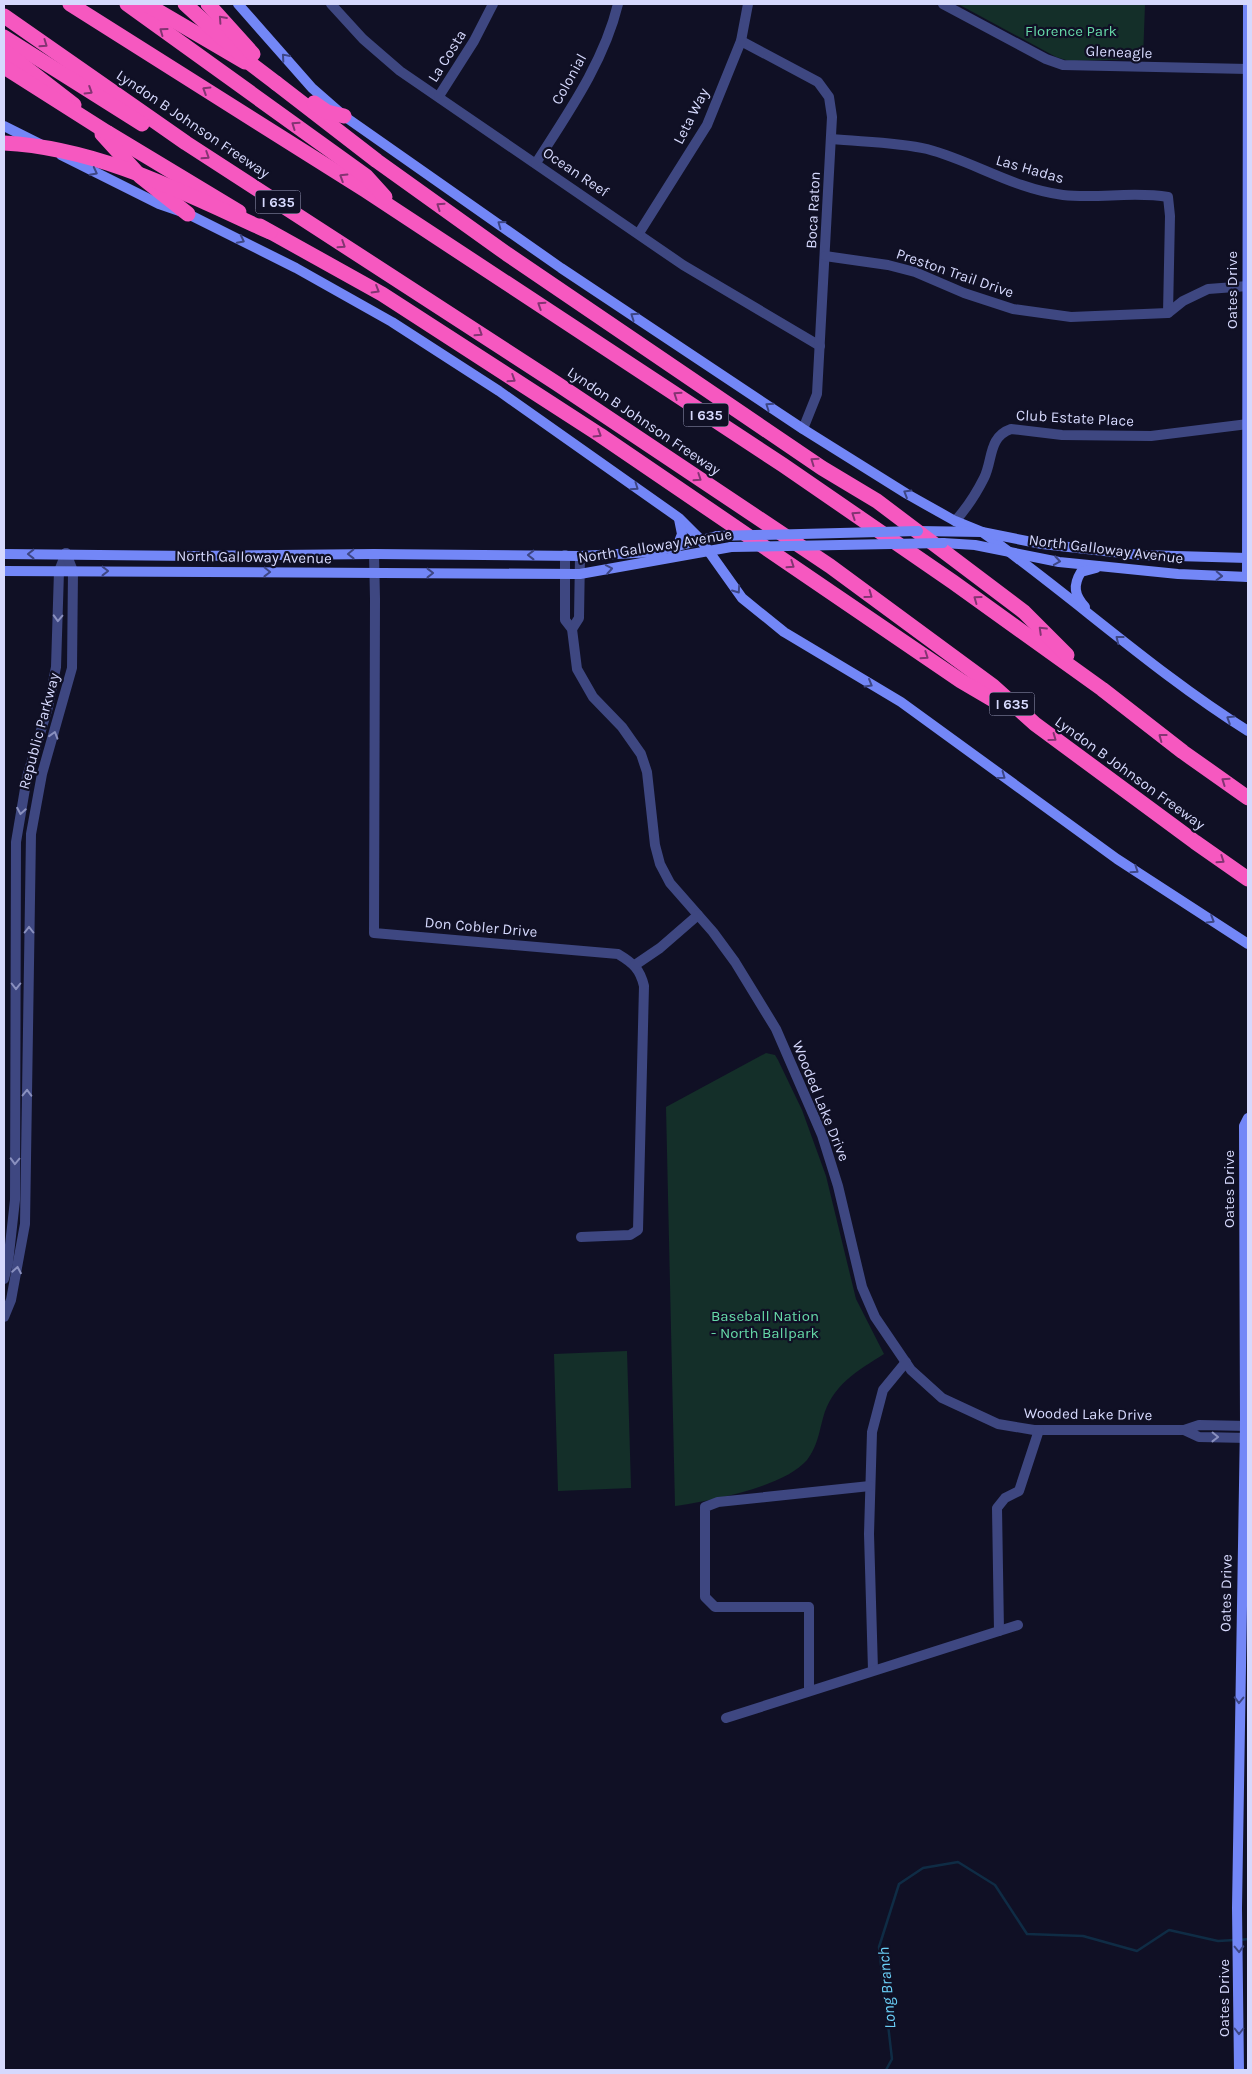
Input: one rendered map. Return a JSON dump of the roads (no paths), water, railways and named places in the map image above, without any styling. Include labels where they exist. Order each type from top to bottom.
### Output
[{"type":"highway","name":"I 635","points":[[70,4],[399,213],[791,471],[953,582],[1102,689],[1158,734],[1248,798]]},
{"type":"highway","points":[[127,4],[366,176],[399,213]]},
{"type":"highway","points":[[146,4],[204,40],[292,88],[327,112],[344,116]]},
{"type":"highway","points":[[185,4],[293,97],[377,161],[515,259],[756,420],[822,468],[877,501],[1024,612],[1102,689]]},
{"type":"highway","points":[[208,4],[276,82]]},
{"type":"highway","name":"Lyndon B Johnson Freeway","points":[[4,16],[186,143],[556,384],[830,566],[993,686],[1035,724],[1187,837],[1248,879]]},
{"type":"highway","points":[[4,37],[149,128],[186,143]]},
{"type":"highway","points":[[4,51],[72,104],[140,176],[188,214]]},
{"type":"highway","points":[[4,67],[66,108],[164,165],[270,232],[382,294],[644,465],[961,681],[1035,724]]},
{"type":"highway","points":[[4,143],[46,148],[111,163],[139,173],[270,232]]},
{"type":"main road","points":[[238,4],[312,88],[344,116],[561,268],[803,429],[934,509],[955,521],[982,532],[1214,710],[1248,731]]},
{"type":"main road","name":"Oates Drive","points":[[1247,577],[1248,4]]},
{"type":"main road","points":[[4,126],[159,204],[188,214],[296,268],[392,322],[499,391],[679,518],[709,550],[742,598],[784,632],[901,702],[1117,859],[1248,944]]},
{"type":"main road","points":[[904,544],[932,534],[938,519],[934,509]]},
{"type":"main road","points":[[677,547],[682,534],[679,518]]},
{"type":"main road","name":"North Galloway Avenue","points":[[4,554],[580,556],[654,552],[717,536],[918,531],[932,534],[982,532],[1042,544],[1150,555],[1247,558]]},
{"type":"main road","name":"North Galloway Avenue","points":[[4,571],[580,574],[732,547],[943,543],[1010,552],[1059,562],[1178,574],[1247,577]]},
{"type":"main road","points":[[1099,623],[1076,593],[1075,582],[1081,572],[1109,566]]},
{"type":"main road","name":"Oates Drive","points":[[1239,2070],[1244,2050],[1238,1990],[1237,1908],[1243,1864],[1239,1698],[1246,1438],[1244,1126],[1248,1118]]},
{"type":"street","name":"La Costa","points":[[439,96],[474,41],[493,4]]},
{"type":"street","name":"Colonial","points":[[536,163],[577,99],[594,67],[618,4]]},
{"type":"street","name":"Leta Way","points":[[639,233],[707,125],[741,41],[748,4]]},
{"type":"street","name":"Gleneagle","points":[[943,4],[1046,59],[1063,65],[1247,69]]},
{"type":"street","name":"Ocean Reef","points":[[336,6],[381,55],[400,71],[683,264],[820,346]]},
{"type":"street","name":"Boca Raton","points":[[741,41],[818,82],[829,97],[832,117],[832,139],[817,394],[803,429]]},
{"type":"street","name":"Las Hadas","points":[[832,139],[926,149],[964,161],[1003,179],[1062,195],[1116,196],[1136,193],[1168,197],[1170,216],[1168,312]]},
{"type":"street","name":"Preston Trail Drive","points":[[825,256],[888,265],[915,272],[964,293],[1013,309],[1071,318],[1168,312]]},
{"type":"street","points":[[1168,312],[1183,301],[1208,289],[1248,286]]},
{"type":"street","name":"Club Estate Place","points":[[955,521],[966,509],[985,476],[995,443],[1000,435],[1011,429],[1062,435],[1151,436],[1247,424]]},
{"type":"street","name":"Republic Parkway","points":[[4,1279],[8,1263],[15,1200],[16,842],[27,777],[48,707],[56,667],[59,571],[66,553]]},
{"type":"street","name":"Republic Parkway","points":[[4,1317],[11,1300],[25,1224],[31,834],[42,774],[61,713],[72,660],[73,571],[66,553]]},
{"type":"street","name":"Don Cobler Drive","points":[[374,554],[374,933],[618,954],[635,966]]},
{"type":"street","name":"Wooded Lake Drive","points":[[565,555],[565,620],[572,629]]},
{"type":"street","name":"Wooded Lake Drive","points":[[580,556],[579,618],[572,629],[573,652],[577,669],[593,697],[622,727],[641,754],[647,772],[655,846],[660,864],[670,882],[698,915],[752,988],[776,1029],[801,1082],[822,1135],[838,1186],[862,1287],[875,1317],[911,1370],[942,1398],[998,1424],[1038,1430],[1184,1430],[1199,1425],[1246,1426]]},
{"type":"street","points":[[48,707],[61,713]]},
{"type":"street","points":[[581,1237],[630,1236],[638,1230],[644,986],[640,972],[635,966],[660,948],[698,915]]},
{"type":"street","points":[[873,1670],[869,1534],[872,1432],[883,1390],[906,1362]]},
{"type":"street","points":[[999,1631],[997,1508],[1005,1498],[1019,1491],[1038,1430]]},
{"type":"street","name":"Wooded Lake Drive","points":[[1184,1430],[1199,1437],[1246,1438]]},
{"type":"street","points":[[809,1690],[809,1607],[715,1607],[705,1597],[705,1507],[718,1502],[870,1486]]},
{"type":"street","points":[[726,1718],[1018,1625]]},
{"type":"waterway","name":"Long Branch","points":[[886,2070],[892,2059],[879,1947],[899,1884],[923,1868],[958,1862],[995,1885],[1027,1934],[1083,1936],[1137,1951],[1169,1930],[1218,1941],[1234,1940]]},
{"type":"waterway","name":"Long Branch","points":[[1240,1940],[1248,1939]]},
{"type":"park label","name":"Florence Park","points":[[1071,31]]},
{"type":"park label","name":"Baseball Nation - North Ballpark","points":[[765,1324]]}]
